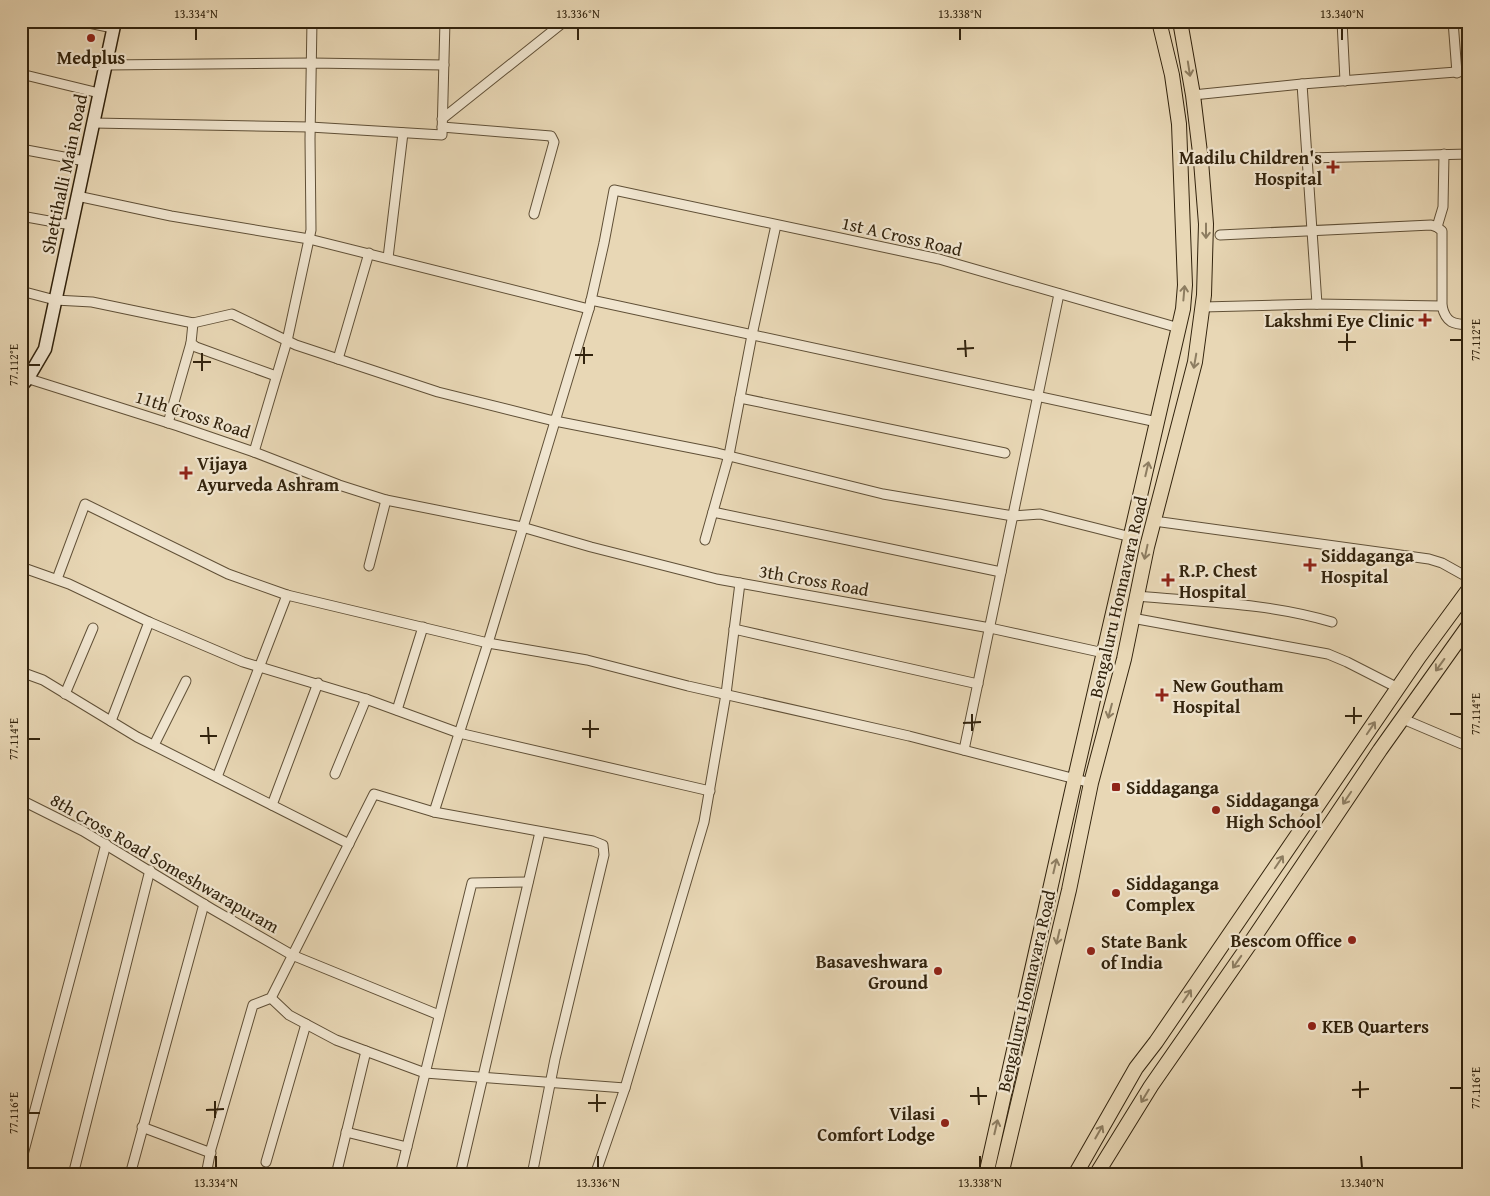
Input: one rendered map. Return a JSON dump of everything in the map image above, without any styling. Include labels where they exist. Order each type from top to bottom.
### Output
[{"type":"main road","name":"Bengaluru Honnavara Road","points":[[986,1175],[1179,328],[1185,285],[1179,124],[1172,74],[1159,21]]},
{"type":"main road","name":"Bengaluru Honnavara Road","points":[[1001,1175],[1069,890],[1092,783],[1124,659],[1154,521],[1195,362],[1203,307],[1206,224],[1193,95],[1180,21]]},
{"type":"main road","points":[[1075,1175],[1136,1068],[1162,1034],[1398,688],[1469,589]]},
{"type":"main road","points":[[1096,1175],[1151,1086],[1380,750],[1469,625]]},
{"type":"street","points":[[79,21],[114,24]]},
{"type":"street","points":[[254,452],[287,341],[312,230],[310,127],[312,21]]},
{"type":"street","points":[[93,122],[310,127],[442,135],[445,21]]},
{"type":"street","points":[[442,123],[565,21]]},
{"type":"street","points":[[1342,21],[1345,81]]},
{"type":"street","points":[[1453,21],[1457,72]]},
{"type":"street","name":"Shettihalli Main Road","points":[[24,380],[45,349],[114,24]]},
{"type":"street","points":[[106,64],[311,63],[444,65]]},
{"type":"street","points":[[1193,95],[1302,84],[1469,71]]},
{"type":"street","points":[[21,74],[99,93]]},
{"type":"street","points":[[1302,84],[1317,304]]},
{"type":"street","points":[[442,123],[551,136],[554,142],[534,214]]},
{"type":"street","points":[[388,258],[403,133]]},
{"type":"street","points":[[21,149],[85,161]]},
{"type":"street","points":[[1437,226],[1443,207],[1444,154]]},
{"type":"street","points":[[1308,158],[1469,154]]},
{"type":"street","name":"1st A Cross Road","points":[[590,304],[614,190],[939,259],[1179,328]]},
{"type":"street","points":[[77,196],[170,216],[309,239],[590,304],[752,335],[1158,422]]},
{"type":"street","points":[[21,216],[71,225]]},
{"type":"street","points":[[705,540],[728,455],[776,225]]},
{"type":"street","points":[[1220,235],[1437,226],[1442,231],[1442,306],[1444,316],[1450,322],[1469,325]]},
{"type":"street","points":[[338,359],[369,253]]},
{"type":"street","points":[[21,292],[55,300],[92,302],[193,323],[232,314],[287,341],[438,392],[555,421],[728,455],[883,494],[1013,516],[1040,514],[1131,537]]},
{"type":"street","points":[[964,750],[1059,294]]},
{"type":"street","points":[[434,812],[488,643],[590,304]]},
{"type":"street","points":[[1203,307],[1317,304],[1442,306]]},
{"type":"street","points":[[168,423],[191,343],[193,323]]},
{"type":"street","points":[[191,343],[196,348],[276,376]]},
{"type":"street","name":"11th Cross Road","points":[[24,380],[168,423],[254,452],[339,485],[386,500],[522,527]]},
{"type":"street","points":[[740,398],[1005,453]]},
{"type":"street","points":[[369,566],[386,500]]},
{"type":"street","points":[[57,580],[85,504],[228,574],[288,595],[488,643],[587,660],[964,750],[1092,783]]},
{"type":"street","points":[[713,512],[1001,572]]},
{"type":"street","points":[[1154,521],[1429,559],[1442,563],[1469,578]]},
{"type":"street","name":"3th Cross Road","points":[[522,527],[591,547],[740,583],[990,628],[1104,653]]},
{"type":"street","points":[[21,567],[57,580],[232,658],[318,683],[459,733],[710,791]]},
{"type":"street","points":[[595,1175],[625,1088],[704,822],[726,694],[740,583]]},
{"type":"street","points":[[217,777],[288,595]]},
{"type":"street","points":[[1137,596],[1269,608],[1306,614],[1332,622]]},
{"type":"street","points":[[1132,618],[1328,654],[1398,688]]},
{"type":"street","points":[[111,721],[149,622]]},
{"type":"street","points":[[397,710],[423,627]]},
{"type":"street","points":[[66,694],[93,628]]},
{"type":"street","points":[[734,629],[978,684]]},
{"type":"street","points":[[21,672],[43,680],[154,745],[348,844]]},
{"type":"street","points":[[154,745],[186,681]]},
{"type":"street","points":[[272,805],[318,683]]},
{"type":"street","points":[[334,774],[366,699]]},
{"type":"street","points":[[1403,719],[1469,747]]},
{"type":"street","points":[[206,1175],[253,1005],[271,998],[374,794],[434,812],[593,841],[603,845],[604,855],[551,1082],[532,1175]]},
{"type":"street","name":"8th Cross Road Someshwarapuram","points":[[21,800],[106,844],[292,955],[439,1015]]},
{"type":"street","points":[[460,1175],[540,832]]},
{"type":"street","points":[[21,1162],[106,844]]},
{"type":"street","points":[[72,1175],[150,870]]},
{"type":"street","points":[[400,1175],[472,883],[528,882]]},
{"type":"street","points":[[130,1175],[204,904]]},
{"type":"street","points":[[271,998],[289,1015],[336,1040],[425,1072],[625,1088]]},
{"type":"street","points":[[266,1162],[306,1024]]},
{"type":"street","points":[[336,1175],[366,1051]]},
{"type":"street","points":[[142,1127],[211,1153]]},
{"type":"street","points":[[346,1132],[407,1146]]},
{"type":"place","name":"Medplus","points":[[91,38]]},
{"type":"place","name":"Madilu Children's Hospital","points":[[1333,167]]},
{"type":"place","name":"Lakshmi Eye Clinic","points":[[1425,320]]},
{"type":"place","name":"Vijaya Ayurveda Ashram","points":[[186,473]]},
{"type":"place","name":"Siddaganga Hospital","points":[[1310,565]]},
{"type":"place","name":"R.P. Chest Hospital","points":[[1168,580]]},
{"type":"place","name":"New Goutham Hospital","points":[[1162,695]]},
{"type":"place","name":"Siddaganga","points":[[1116,787]]},
{"type":"place","name":"Siddaganga High School","points":[[1216,810]]},
{"type":"place","name":"Siddaganga Complex","points":[[1116,893]]},
{"type":"place","name":"Bescom Office","points":[[1352,940]]},
{"type":"place","name":"State Bank of India","points":[[1091,951]]},
{"type":"place","name":"Basaveshwara Ground","points":[[938,971]]},
{"type":"place","name":"KEB Quarters","points":[[1312,1026]]},
{"type":"place","name":"Vilasi Comfort Lodge","points":[[945,1123]]}]
